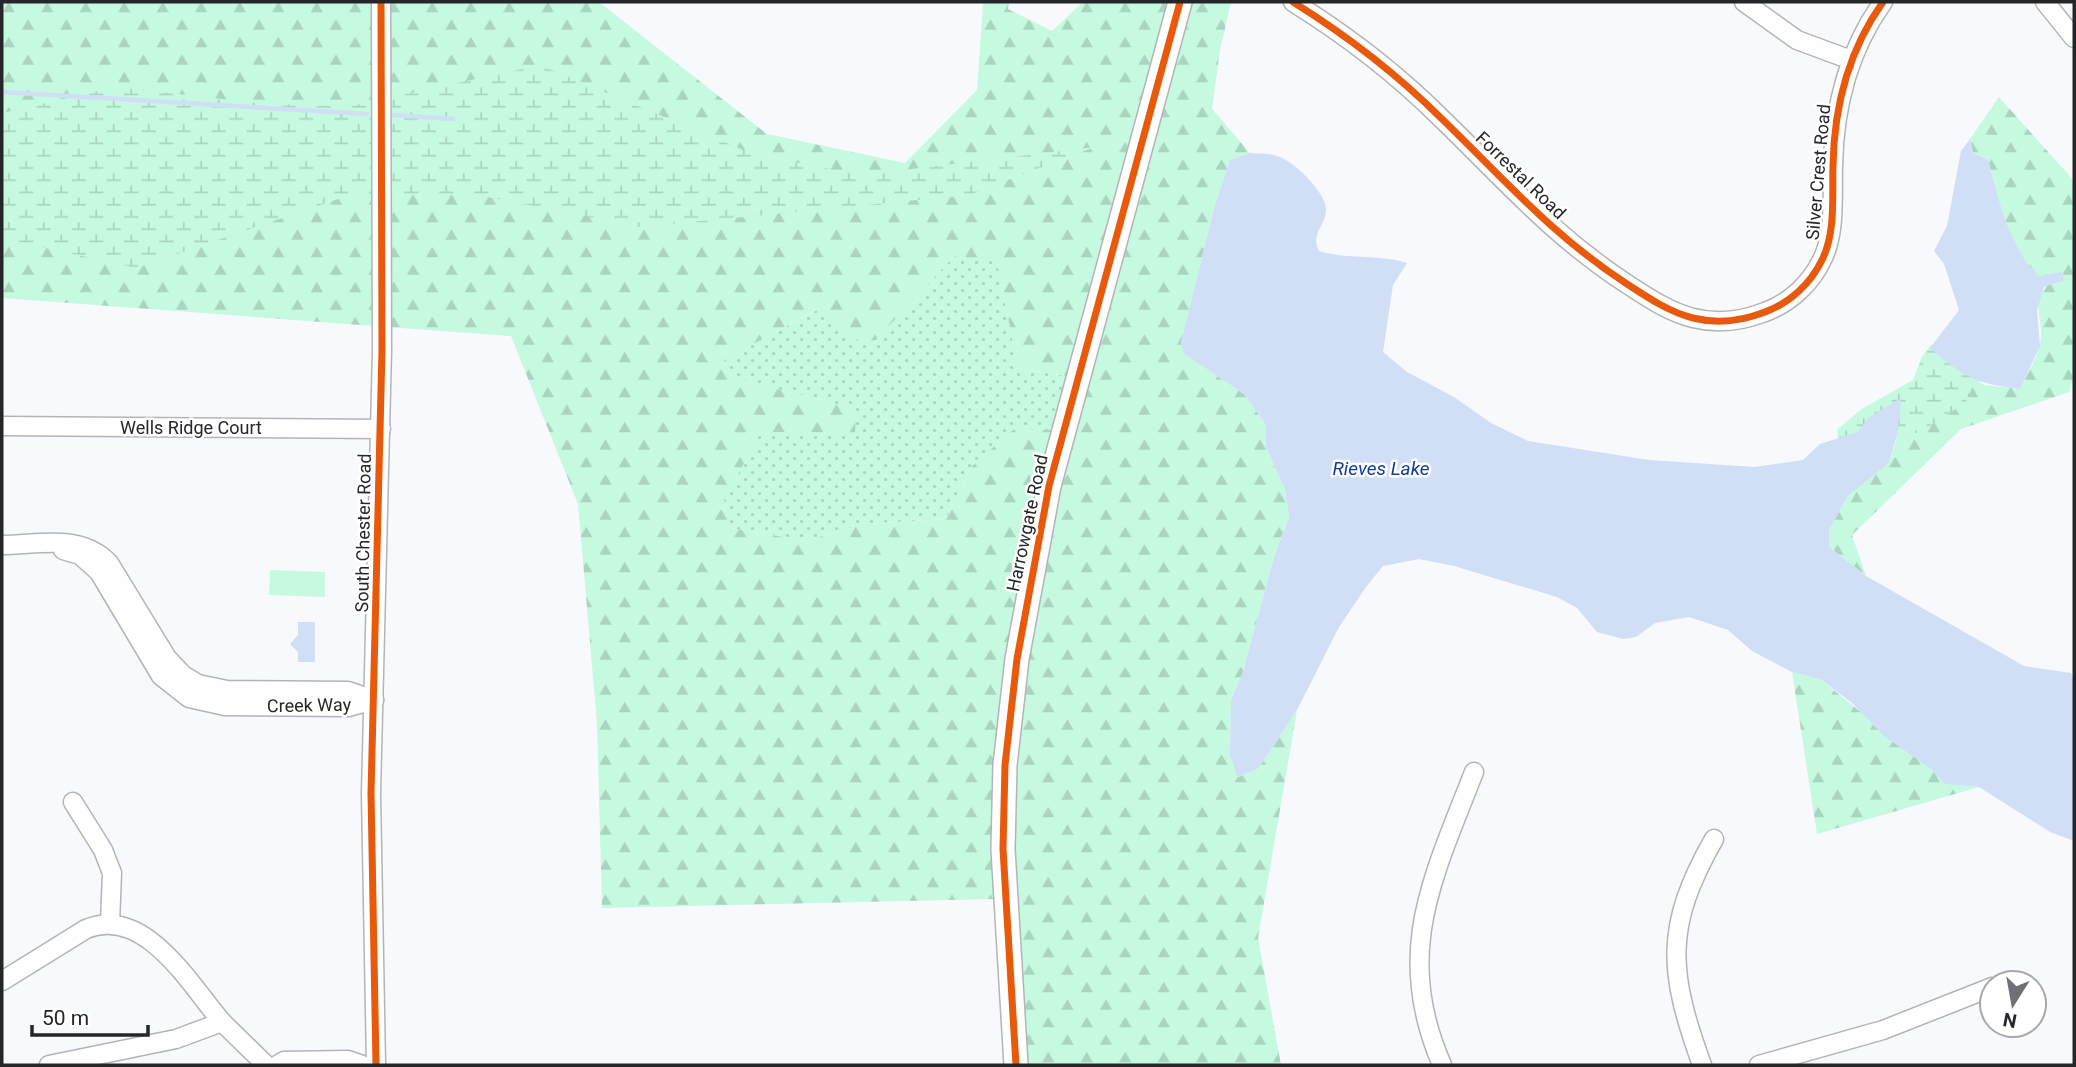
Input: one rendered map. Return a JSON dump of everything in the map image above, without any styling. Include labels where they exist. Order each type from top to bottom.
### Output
[{"type":"main road","name":"Harrowgate Road","points":[[1016,1065],[1003,849],[1005,765],[1017,659],[1049,486],[1180,2]]},
{"type":"street","name":"South Chester Road","points":[[376,1065],[371,793],[381,429],[381,2]]},
{"type":"street","name":"Forrestal Road","points":[[1293,2],[1321,19],[1404,84],[1537,215],[1618,278],[1651,299],[1691,318],[1711,321],[1752,317]]},
{"type":"street","points":[[1744,2],[1797,40],[1850,60]]},
{"type":"street","name":"Silver Crest Road","points":[[1752,317],[1771,310],[1800,289],[1823,259],[1832,227],[1838,108],[1850,60],[1882,2]]},
{"type":"street","points":[[2045,2],[2074,38]]},
{"type":"street","name":"Wells Ridge Court","points":[[2,426],[381,429]]},
{"type":"street","name":"Creek Way","points":[[2,545],[69,551],[91,564],[161,676],[189,698],[209,705],[238,706],[348,707],[374,700]]},
{"type":"street","points":[[1442,1065],[1423,1010],[1419,945],[1424,912],[1439,861],[1474,772]]},
{"type":"street","points":[[73,802],[103,850],[113,873],[110,923]]},
{"type":"street","points":[[1702,1065],[1679,985],[1676,950],[1683,900],[1714,838]]},
{"type":"street","points":[[2,981],[86,929],[110,923],[143,935],[156,946],[222,1022],[266,1065]]},
{"type":"street","points":[[1759,1065],[1883,1030],[1978,992]]},
{"type":"street","points":[[49,1065],[176,1039],[222,1022]]},
{"type":"street","points":[[277,1065],[284,1061],[348,1060],[362,1065]]},
{"type":"green space","points":[[2,2],[374,2],[374,326],[2,298]]},
{"type":"green space","points":[[385,2],[599,2],[767,134],[905,163],[977,90],[983,4],[978,2],[1009,2],[1008,9],[1052,31],[1083,2],[1168,2],[1067,376],[1018,368],[997,262],[954,256],[876,340],[859,341],[816,310],[724,360],[731,377],[856,409],[855,433],[761,432],[724,500],[731,528],[806,541],[863,524],[946,519],[971,467],[1014,429],[1051,430],[1029,545],[993,837],[994,899],[602,908],[597,723],[578,504],[511,336],[387,327]]},
{"type":"green space","points":[[1180,2],[1231,2],[1220,50],[1212,109],[1250,153],[1230,160],[1214,208],[1181,343],[1184,354],[1244,394],[1266,425],[1266,447],[1285,489],[1289,517],[1275,554],[1242,675],[1231,700],[1230,754],[1238,777],[1258,769],[1297,710],[1258,938],[1281,1065],[1018,1065],[1006,926],[1017,659]]},
{"type":"green space","points":[[540,65],[753,154],[861,175],[1095,147],[969,195],[639,227],[472,194],[347,196],[136,268],[2,238],[2,113],[115,87],[258,103],[347,107]]},
{"type":"green space","points":[[1999,97],[2074,181],[2074,373],[2069,392],[1961,429],[1852,535],[1866,576],[1829,547],[1829,530],[1848,496],[1889,463],[1922,357],[1931,345],[1957,371],[1985,385],[2020,389],[2039,348],[2041,326],[2038,309],[2042,293],[2061,273],[2038,276],[2028,264],[2006,222],[1988,160],[1973,153],[1970,139]]},
{"type":"green space","points":[[954,256],[997,261],[1018,368],[1067,376],[1051,430],[1014,430],[971,467],[946,519],[863,524],[806,541],[731,528],[724,500],[761,431],[854,433],[856,409],[731,377],[723,360],[817,310],[859,341],[876,340]]},
{"type":"green space","points":[[1931,345],[1946,347],[1985,378],[1973,386],[1965,403],[1924,430],[1886,444],[1839,447],[1837,430],[1860,410],[1913,380],[1922,357]]},
{"type":"green space","points":[[270,570],[325,572],[325,597],[269,595]]},
{"type":"green space","points":[[1792,672],[1820,679],[1931,769],[1945,784],[1979,787],[1817,834]]},
{"type":"water","points":[[1970,139],[1973,153],[1988,160],[2006,221],[2028,264],[2038,276],[2061,272],[2065,280],[2044,287],[2037,310],[2040,346],[2020,389],[1992,385],[1971,377],[1930,348],[1959,310],[1944,264],[1934,251],[1947,226],[1961,151]]},
{"type":"water","name":"Rieves Lake","points":[[1250,153],[1271,154],[1284,159],[1316,187],[1326,211],[1316,239],[1319,251],[1407,263],[1393,285],[1383,352],[1407,372],[1454,397],[1491,423],[1528,441],[1649,460],[1755,467],[1803,460],[1820,444],[1858,432],[1868,418],[1901,398],[1898,430],[1889,463],[1848,496],[1829,530],[1829,547],[1866,576],[2024,666],[2071,673],[2074,682],[2074,841],[2050,832],[1979,787],[1945,784],[1931,769],[1884,736],[1852,703],[1820,679],[1792,672],[1752,651],[1728,630],[1689,617],[1655,623],[1636,637],[1623,639],[1597,632],[1577,608],[1557,597],[1454,566],[1419,559],[1383,566],[1339,627],[1297,710],[1258,769],[1237,777],[1230,754],[1231,700],[1242,675],[1275,554],[1289,517],[1285,489],[1266,447],[1266,425],[1244,394],[1184,354],[1181,343],[1214,208],[1230,160]]},
{"type":"water","points":[[298,622],[315,622],[315,662],[298,662],[298,652],[290,644],[298,635]]},
{"type":"waterway","points":[[2,92],[367,114]]},
{"type":"waterway","points":[[394,115],[453,119]]},
{"type":"cycle path","points":[[376,1065],[371,793],[382,350],[381,2]]},
{"type":"cycle path","points":[[1016,1065],[1003,849],[1005,765],[1017,659],[1049,486],[1180,2]]},
{"type":"cycle path","points":[[1293,2],[1352,42],[1408,87],[1530,206],[1600,265],[1667,308],[1693,318],[1720,321],[1756,315],[1783,303],[1806,284],[1822,260],[1831,226],[1834,144],[1840,101],[1852,60],[1883,2]]}]
